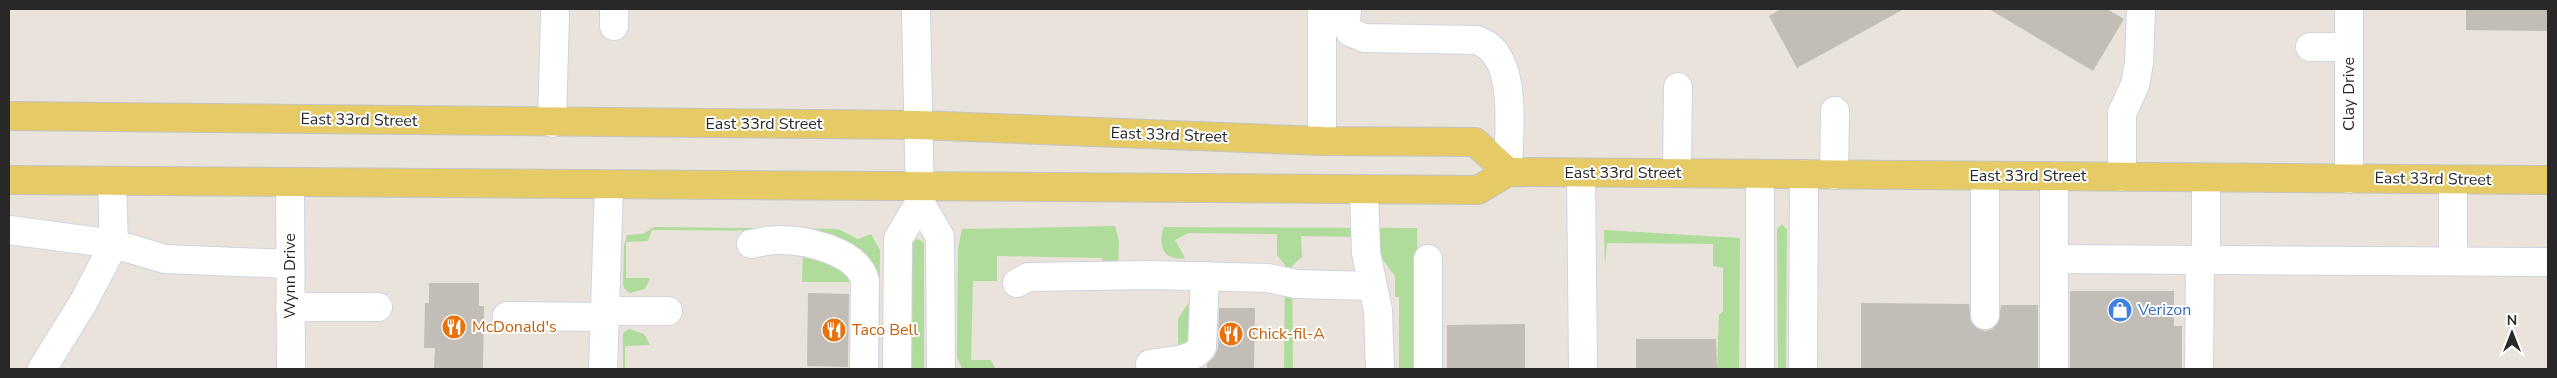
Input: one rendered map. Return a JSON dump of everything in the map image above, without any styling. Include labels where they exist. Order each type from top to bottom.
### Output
[{"type":"main road","name":"East 33rd Street","points":[[9,116],[918,125],[1322,141],[1475,142],[1508,172],[2548,180]]},
{"type":"main road","points":[[9,180],[609,185],[920,195],[1478,190],[1508,172]]},
{"type":"street","points":[[1322,9],[1322,141]]},
{"type":"street","points":[[1347,9],[1346,24],[1350,32],[1364,38],[1476,40],[1489,45],[1496,54],[1509,83],[1508,172]]},
{"type":"street","points":[[2122,177],[2122,113],[2135,85],[2138,70],[2141,44],[2141,9]]},
{"type":"street","name":"Clay Drive","points":[[2349,179],[2350,9]]},
{"type":"street","points":[[918,12],[920,195],[940,237],[941,369]]},
{"type":"street","points":[[552,122],[555,14]]},
{"type":"street","points":[[2310,47],[2349,47]]},
{"type":"street","points":[[1677,174],[1678,87]]},
{"type":"street","points":[[1834,175],[1835,111]]},
{"type":"street","points":[[1581,173],[1583,369]]},
{"type":"street","points":[[1760,174],[1760,369]]},
{"type":"street","points":[[1804,174],[1804,369]]},
{"type":"street","points":[[1985,176],[1985,315]]},
{"type":"street","points":[[2054,176],[2054,369]]},
{"type":"street","points":[[2200,369],[2206,178]]},
{"type":"street","points":[[2453,180],[2453,261]]},
{"type":"street","points":[[42,369],[83,303],[114,244],[112,181]]},
{"type":"street","name":"Wynn Drive","points":[[290,183],[291,369]]},
{"type":"street","points":[[603,369],[603,314],[609,185]]},
{"type":"street","points":[[1364,190],[1366,253],[1378,310],[1380,369]]},
{"type":"street","points":[[897,369],[898,239],[920,195]]},
{"type":"street","points":[[9,230],[114,244],[165,259],[290,264]]},
{"type":"street","points":[[751,244],[773,240],[800,242],[838,253],[858,265],[863,272],[865,281],[864,369]]},
{"type":"street","points":[[1428,259],[1428,369]]},
{"type":"street","points":[[2054,259],[2548,262]]},
{"type":"street","points":[[1017,284],[1028,277],[1205,276],[1268,278],[1296,284],[1372,286]]},
{"type":"street","points":[[1150,364],[1186,358],[1197,354],[1202,347],[1205,276]]},
{"type":"street","points":[[290,307],[378,307]]},
{"type":"street","points":[[507,316],[668,311]]},
{"type":"green space","points":[[1782,224],[1787,230],[1786,369],[1778,369],[1777,229]]},
{"type":"green space","points":[[1115,226],[1119,241],[1118,271],[1102,275],[1102,258],[997,256],[997,281],[973,281],[971,360],[991,360],[995,368],[962,369],[957,357],[958,249],[962,229]]},
{"type":"green space","points":[[654,227],[838,229],[858,239],[871,234],[880,250],[879,369],[873,369],[874,277],[784,231],[652,230],[648,241],[626,242],[626,278],[650,278],[645,289],[630,293],[624,288],[623,283],[624,245],[627,235],[643,234]]},
{"type":"green space","points":[[1164,227],[1417,228],[1419,369],[1399,369],[1399,297],[1395,297],[1395,276],[1366,237],[1301,236],[1302,257],[1292,266],[1293,369],[1284,369],[1285,265],[1277,255],[1277,234],[1188,233],[1175,240],[1185,258],[1178,259],[1167,255],[1164,251],[1161,240]]},
{"type":"green space","points":[[1604,230],[1740,238],[1739,369],[1717,369],[1719,315],[1723,311],[1723,268],[1713,266],[1713,244],[1607,243],[1605,267]]},
{"type":"green space","points":[[918,239],[924,243],[924,369],[912,369],[912,244],[914,240]]},
{"type":"green space","points":[[803,252],[842,264],[856,282],[802,282]]},
{"type":"green space","points":[[1199,286],[1200,346],[1178,345],[1178,319]]},
{"type":"green space","points":[[629,329],[644,334],[650,345],[625,346],[625,369],[623,369],[623,333]]},
{"type":"building","points":[[1781,9],[1904,9],[1797,68],[1769,16]]},
{"type":"building","points":[[1989,9],[2107,9],[2124,19],[2093,71]]},
{"type":"building","points":[[2466,9],[2548,9],[2548,31],[2466,30]]},
{"type":"building","name":"McDonald's","points":[[429,283],[479,283],[479,306],[484,306],[483,369],[434,369],[435,348],[424,348],[425,303],[429,303]]},
{"type":"building","points":[[2070,291],[2174,291],[2174,326],[2182,326],[2182,369],[2070,369]]},
{"type":"building","name":"Taco Bell","points":[[808,293],[849,294],[848,367],[807,366]]},
{"type":"building","points":[[1861,303],[1969,304],[1971,322],[1977,328],[1985,331],[1992,329],[1998,323],[2001,305],[2038,305],[2038,369],[1861,369]]},
{"type":"building","name":"Chick-fil-A","points":[[1219,308],[1255,308],[1254,369],[1207,369],[1207,364],[1214,357],[1218,348]]},
{"type":"building","points":[[1525,324],[1525,369],[1447,369],[1447,325]]},
{"type":"building","points":[[1636,339],[1716,339],[1717,369],[1636,369]]},
{"type":"place","name":"Verizon","points":[[2120,310]]},
{"type":"place","name":"McDonald's","points":[[454,327]]},
{"type":"place","name":"Taco Bell","points":[[834,330]]},
{"type":"place","name":"Chick-fil-A","points":[[1231,334]]}]
